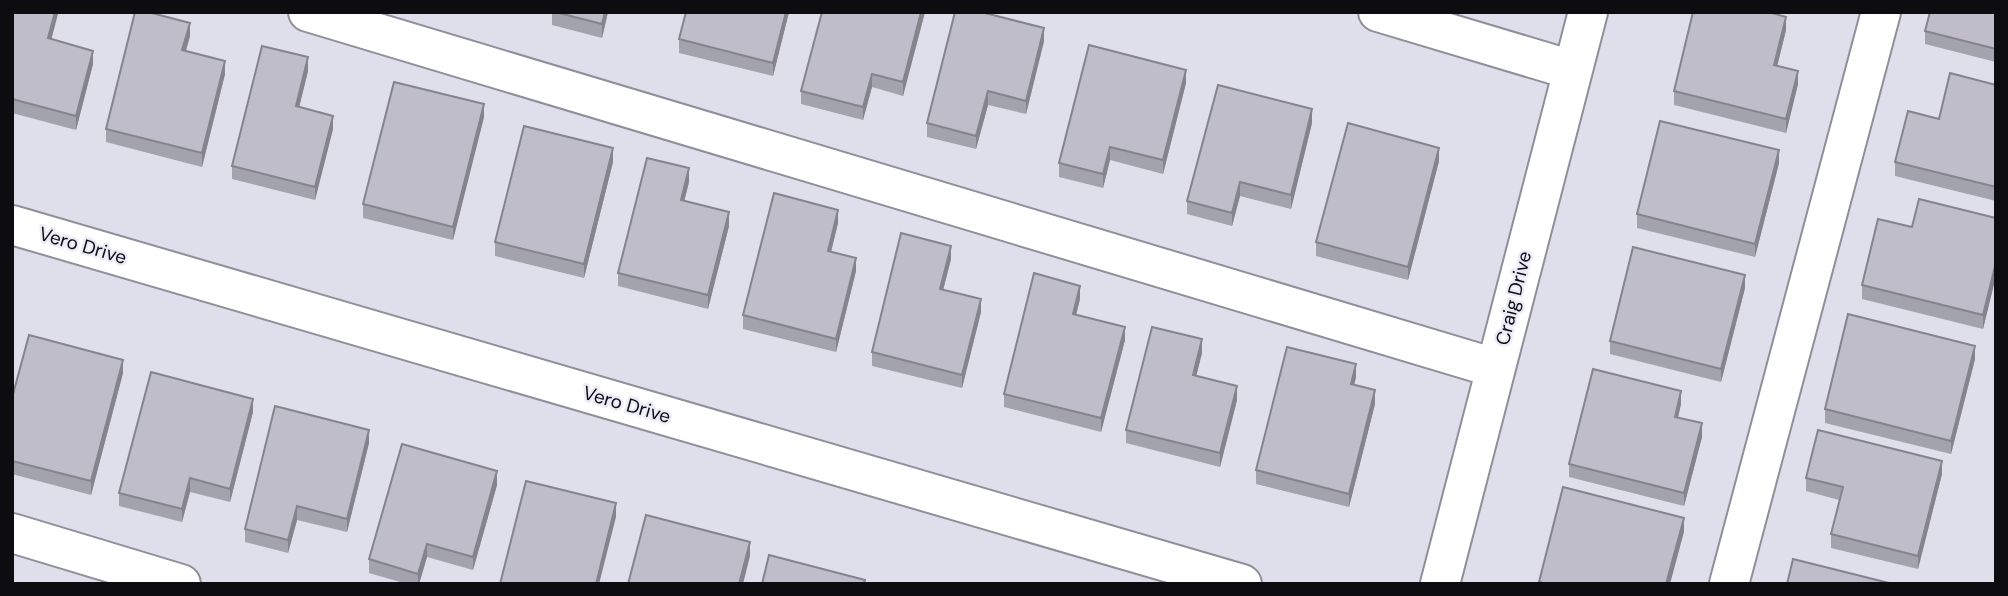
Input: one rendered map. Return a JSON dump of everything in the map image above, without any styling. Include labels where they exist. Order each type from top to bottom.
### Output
[{"type":"street","points":[[308,12],[1495,368]]},
{"type":"street","points":[[1378,12],[1572,70]]},
{"type":"street","name":"Craig Drive","points":[[1440,584],[1588,12]]},
{"type":"street","points":[[1728,584],[1881,12]]},
{"type":"street","name":"Vero Drive","points":[[12,225],[1242,584]]},
{"type":"street","points":[[12,533],[181,584]]},
{"type":"building","points":[[12,12],[55,12],[48,38],[93,51],[76,116],[12,99]]},
{"type":"building","points":[[135,12],[148,12],[190,23],[182,50],[225,61],[202,153],[106,129]]},
{"type":"building","points":[[555,12],[605,12],[602,24]]},
{"type":"building","points":[[686,12],[786,12],[773,63],[679,39]]},
{"type":"building","points":[[822,12],[921,12],[903,82],[872,74],[863,107],[801,91]]},
{"type":"building","points":[[955,12],[981,12],[1044,28],[1026,101],[988,91],[976,136],[927,123]]},
{"type":"building","points":[[1693,12],[1768,12],[1786,17],[1774,65],[1798,71],[1786,119],[1674,91]]},
{"type":"building","points":[[1930,12],[1996,12],[1996,49],[1925,31]]},
{"type":"building","points":[[1089,45],[1186,70],[1163,160],[1110,147],[1103,174],[1059,163]]},
{"type":"building","points":[[262,46],[308,57],[296,106],[333,116],[315,187],[232,166]]},
{"type":"building","points":[[1950,73],[1996,85],[1996,187],[1895,162],[1908,111],[1939,119]]},
{"type":"building","points":[[394,82],[484,104],[453,227],[363,204]]},
{"type":"building","points":[[1218,85],[1312,109],[1291,195],[1240,182],[1232,213],[1187,201]]},
{"type":"building","points":[[1660,121],[1779,150],[1755,244],[1637,214]]},
{"type":"building","points":[[1348,123],[1439,148],[1408,267],[1316,242]]},
{"type":"building","points":[[524,126],[613,148],[584,264],[495,242]]},
{"type":"building","points":[[647,158],[689,168],[681,200],[729,212],[708,295],[618,273]]},
{"type":"building","points":[[774,193],[838,210],[828,251],[856,258],[836,339],[743,315]]},
{"type":"building","points":[[1919,199],[1996,218],[1996,262],[1983,315],[1862,285],[1878,219],[1912,227]]},
{"type":"building","points":[[901,233],[951,246],[940,289],[981,299],[962,375],[872,352]]},
{"type":"building","points":[[1633,247],[1745,275],[1721,369],[1610,341]]},
{"type":"building","points":[[1034,273],[1080,286],[1073,314],[1125,327],[1101,418],[1004,394]]},
{"type":"building","points":[[1848,314],[1975,346],[1951,441],[1825,409]]},
{"type":"building","points":[[1152,327],[1202,339],[1193,375],[1237,386],[1220,453],[1126,430]]},
{"type":"building","points":[[29,335],[123,360],[91,481],[12,461],[12,398]]},
{"type":"building","points":[[1287,347],[1356,364],[1351,384],[1375,390],[1349,494],[1256,470]]},
{"type":"building","points":[[1593,369],[1681,391],[1675,417],[1702,423],[1684,493],[1569,464]]},
{"type":"building","points":[[151,372],[253,399],[230,489],[190,478],[182,509],[119,493]]},
{"type":"building","points":[[275,406],[369,430],[347,519],[297,506],[288,540],[245,529]]},
{"type":"building","points":[[1818,430],[1942,461],[1918,556],[1831,534],[1843,487],[1806,478]]},
{"type":"building","points":[[402,444],[497,471],[473,557],[427,544],[418,574],[369,559]]},
{"type":"building","points":[[526,481],[616,503],[596,584],[500,584]]},
{"type":"building","points":[[1563,487],[1684,518],[1666,584],[1539,582]]},
{"type":"building","points":[[646,515],[750,542],[739,584],[628,584]]},
{"type":"building","points":[[769,555],[865,580],[864,584],[762,584]]},
{"type":"building","points":[[1793,559],[1893,584],[1787,584]]}]
